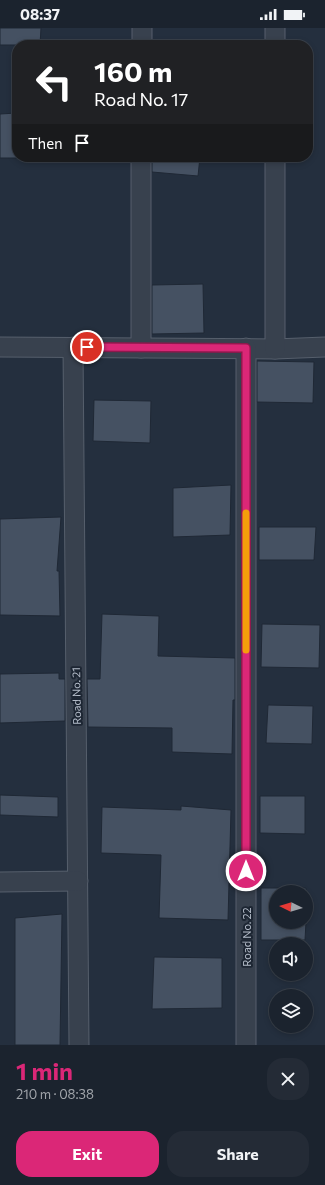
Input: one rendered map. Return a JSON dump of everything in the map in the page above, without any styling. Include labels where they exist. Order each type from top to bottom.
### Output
[{"type":"street","points":[[142,28],[142,40]]},
{"type":"street","points":[[275,28],[275,40]]},
{"type":"street","points":[[141,162],[141,348]]},
{"type":"street","points":[[275,162],[275,349]]},
{"type":"street","points":[[0,347],[275,349],[325,347]]},
{"type":"street","name":"Road No. 21","points":[[73,347],[79,1045]]},
{"type":"street","name":"Road No. 22","points":[[246,348],[246,1045]]},
{"type":"street","points":[[0,882],[78,881]]},
{"type":"building","points":[[0,28],[41,28],[40,40],[12,40],[12,45],[0,45]]},
{"type":"building","points":[[12,113],[12,158],[0,158],[0,114]]},
{"type":"building","points":[[152,162],[199,162],[198,176],[152,172]]},
{"type":"building","points":[[203,284],[204,333],[152,334],[152,285]]},
{"type":"building","points":[[257,361],[314,362],[313,403],[257,402]]},
{"type":"building","points":[[94,400],[151,401],[150,443],[93,441]]},
{"type":"building","points":[[231,485],[230,535],[173,537],[173,488]]},
{"type":"building","points":[[61,517],[57,571],[59,571],[60,616],[0,615],[0,519]]},
{"type":"building","points":[[259,527],[316,527],[314,560],[259,560]]},
{"type":"building","points":[[102,614],[159,616],[158,656],[235,658],[235,700],[233,700],[232,754],[172,752],[172,728],[88,727],[87,679],[100,679]]},
{"type":"building","points":[[262,624],[320,625],[319,668],[261,667]]},
{"type":"building","points":[[59,673],[59,679],[65,679],[65,721],[0,723],[0,674]]},
{"type":"building","points":[[268,705],[313,706],[312,744],[266,743]]},
{"type":"building","points":[[0,795],[58,797],[58,817],[0,815]]},
{"type":"building","points":[[260,796],[305,796],[305,834],[260,833]]},
{"type":"building","points":[[181,806],[231,810],[228,920],[159,918],[161,855],[101,853],[102,807],[181,810]]},
{"type":"building","points":[[261,888],[269,888],[269,929],[306,929],[305,937],[269,937],[269,940],[261,940]]},
{"type":"building","points":[[62,914],[60,1045],[15,1045],[15,918]]},
{"type":"building","points":[[154,957],[222,958],[222,1008],[152,1009]]},
{"type":"slow traffic","points":[[246,513],[246,650]]},
{"type":"route","points":[[87,347],[246,348],[246,871]]}]
